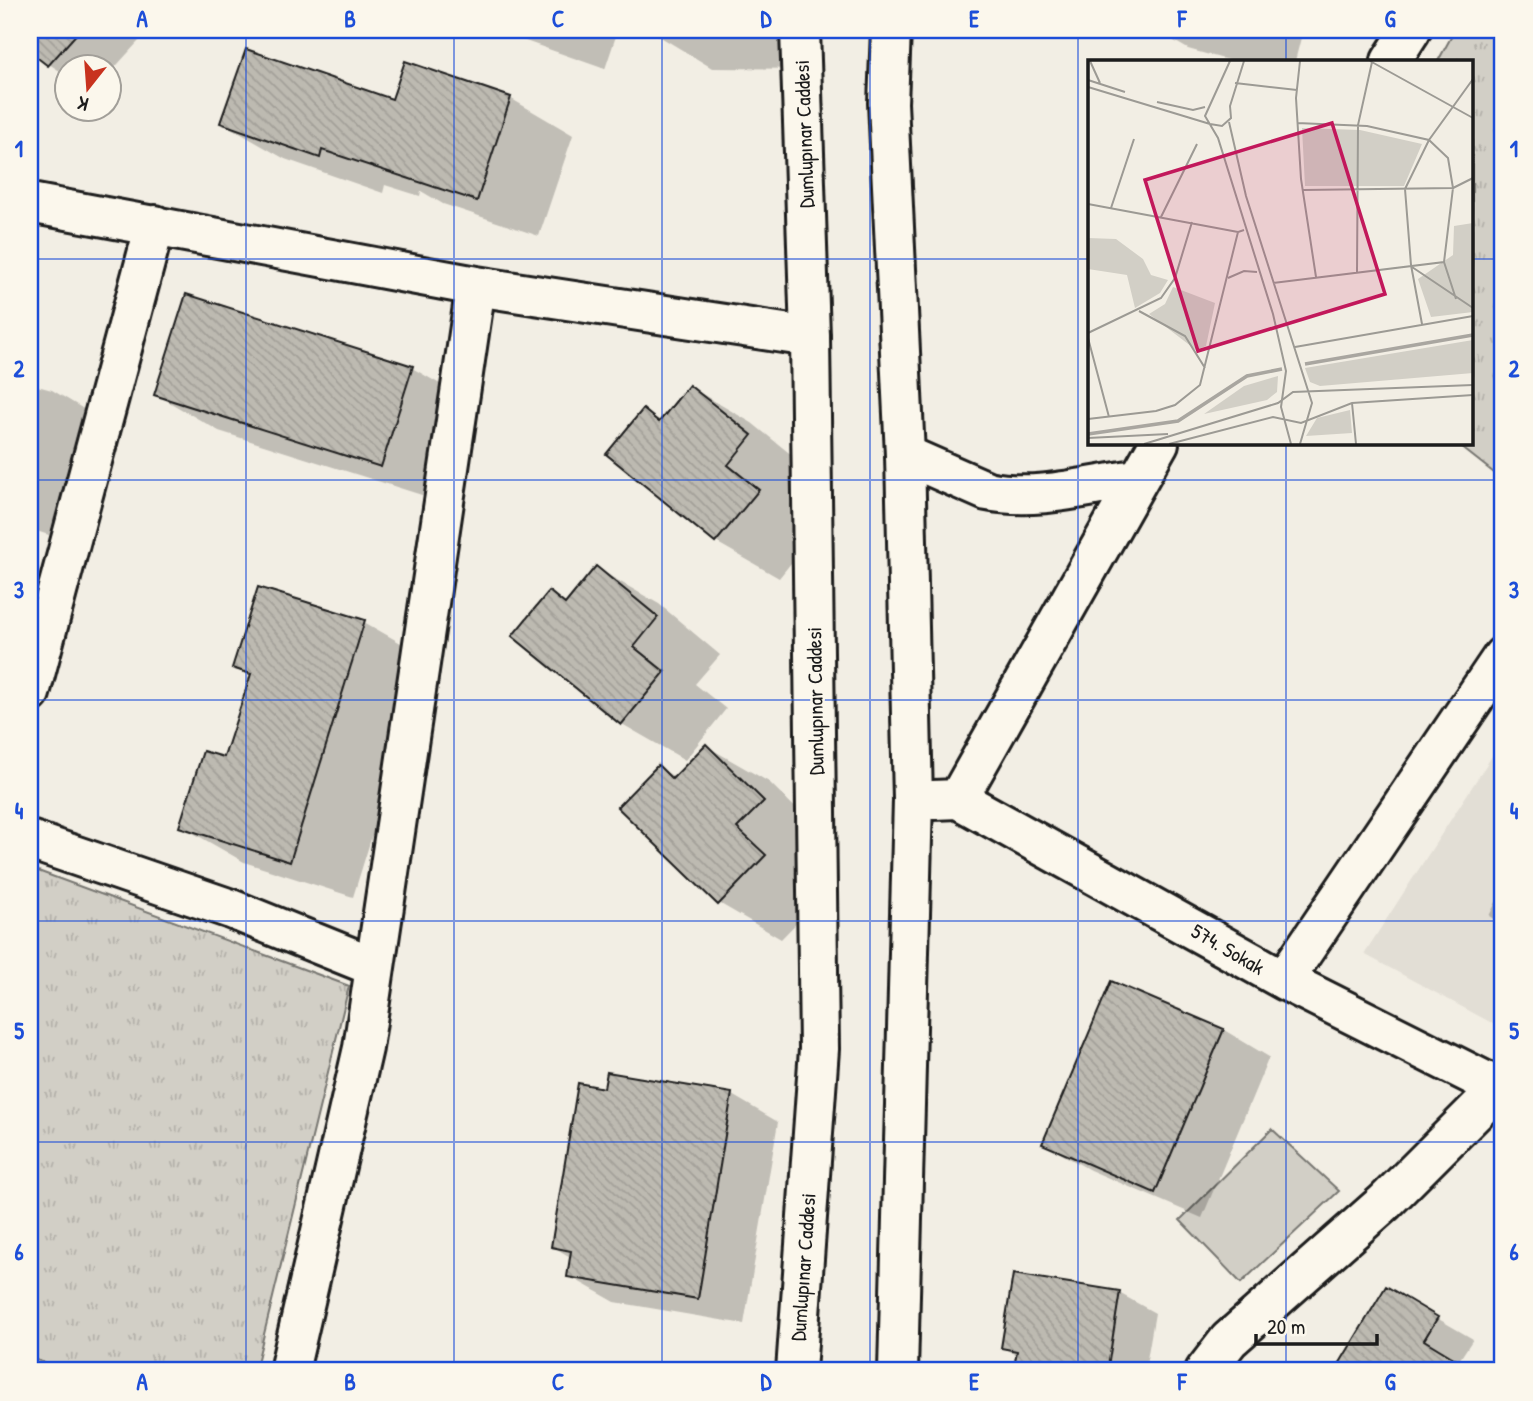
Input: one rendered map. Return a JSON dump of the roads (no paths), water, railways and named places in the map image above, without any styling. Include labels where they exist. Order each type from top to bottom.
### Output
[{"type":"street","name":"Dumlupınar Caddesi","points":[[796,1371],[819,1049],[810,338],[800,30]]},
{"type":"street","points":[[891,30],[888,103],[905,455],[913,800],[898,1371]]},
{"type":"street","points":[[1392,60],[1411,30]]},
{"type":"street","points":[[30,203],[475,286],[810,338]]},
{"type":"street","points":[[30,693],[155,225]]},
{"type":"street","points":[[289,1371],[363,1048],[475,286]]},
{"type":"street","points":[[913,800],[958,799],[1136,479],[1158,444]]},
{"type":"street","points":[[905,455],[987,491],[1000,494],[1023,496],[1136,479]]},
{"type":"street","points":[[1284,980],[1503,656]]},
{"type":"street","name":"574. Sokak","points":[[958,799],[1284,980],[1501,1089]]},
{"type":"street","points":[[30,840],[231,909],[375,967]]},
{"type":"street","points":[[1205,1371],[1229,1340],[1385,1202],[1501,1089]]}]
